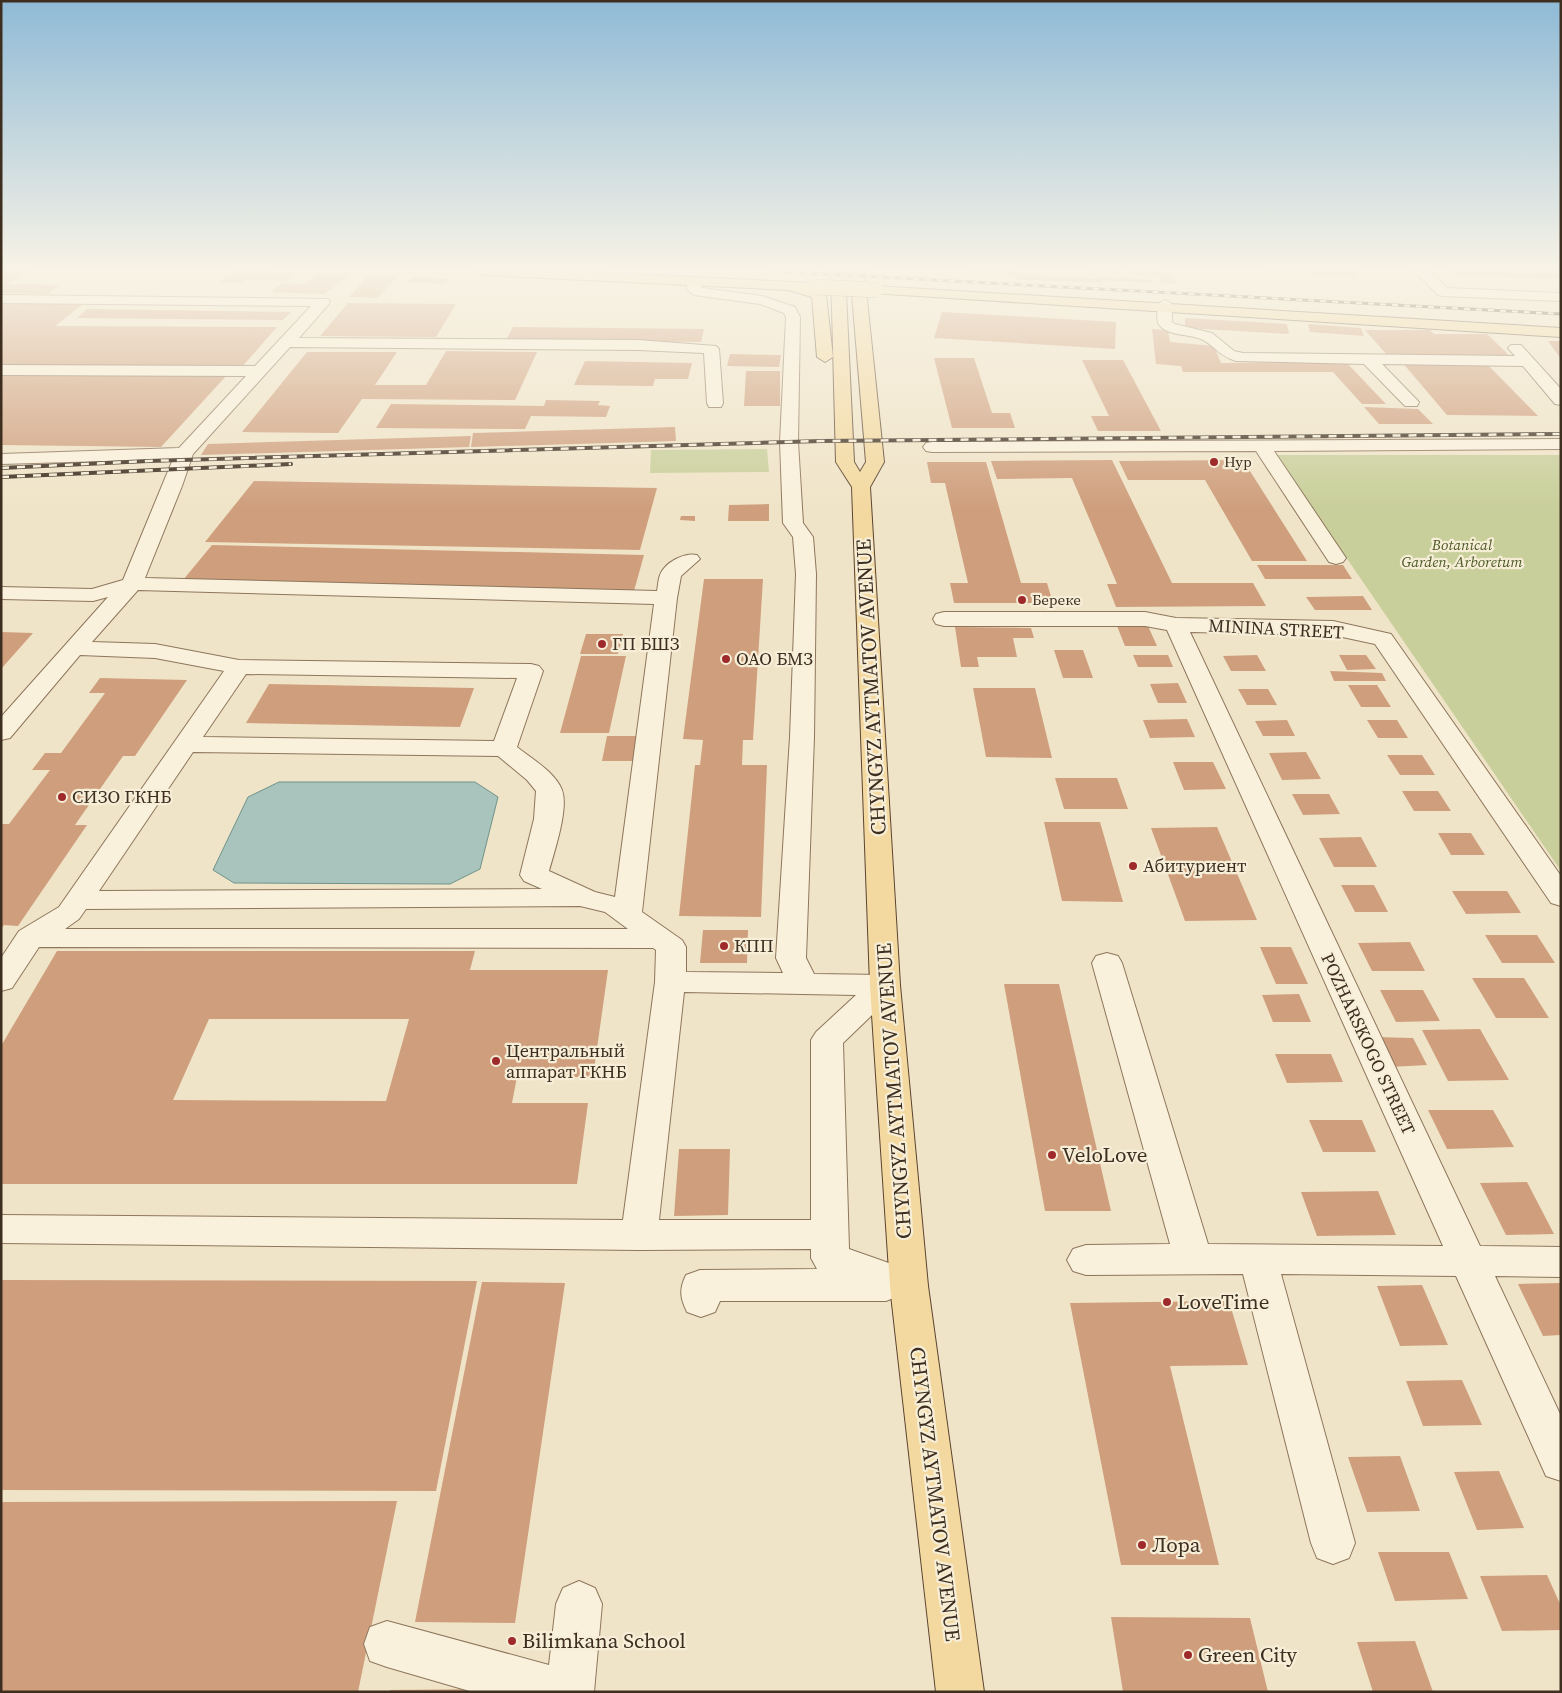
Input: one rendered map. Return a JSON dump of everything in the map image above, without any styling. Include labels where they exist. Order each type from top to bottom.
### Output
[{"type":"main road","points":[[825,350],[832,412],[845,430]]},
{"type":"main road","name":"CHYNGYZ AYTMATOV AVENUE","points":[[841,350],[845,462],[861,488],[885,985],[908,1286],[960,1692]]},
{"type":"main road","points":[[861,488],[875,462],[865,350]]},
{"type":"main road","points":[[873,430],[884,413],[885,404]]},
{"type":"street","points":[[1,733],[132,584],[173,486],[184,453],[280,350]]},
{"type":"street","points":[[711,350],[715,403]]},
{"type":"street","points":[[792,350],[789,442],[792,523],[803,537],[806,574],[802,737],[791,958],[804,985]]},
{"type":"street","points":[[1224,350],[1229,354],[1242,358],[1528,361]]},
{"type":"street","points":[[1518,350],[1561,400]]},
{"type":"street","points":[[1369,360],[1412,402]]},
{"type":"street","points":[[1,370],[260,371]]},
{"type":"street","points":[[932,447],[1561,444]]},
{"type":"street","points":[[1261,445],[1336,558]]},
{"type":"street","points":[[1,459],[184,453]]},
{"type":"street","points":[[627,916],[666,598],[671,574],[690,559]]},
{"type":"street","points":[[1,593],[93,595],[132,584],[666,598]]},
{"type":"street","name":"MININA STREET","points":[[944,618],[1145,619],[1176,625],[1333,628],[1383,639],[1561,897]]},
{"type":"street","name":"POZHARSKOGO STREET","points":[[1176,625],[1561,1462]]},
{"type":"street","points":[[74,648],[154,651],[239,667],[531,671],[504,749]]},
{"type":"street","points":[[1,981],[30,938],[69,913],[239,667]]},
{"type":"street","points":[[185,744],[504,749],[542,780],[550,792],[550,804],[534,874],[585,898],[615,906],[671,947],[670,982],[639,1235]]},
{"type":"street","points":[[78,900],[585,898]]},
{"type":"street","points":[[30,938],[659,939]]},
{"type":"street","points":[[1107,963],[1194,1258]]},
{"type":"street","points":[[670,982],[885,985]]},
{"type":"street","points":[[885,985],[827,1040],[828,1234],[830,1258],[908,1286]]},
{"type":"street","points":[[1,1230],[639,1235],[828,1234]]},
{"type":"street","points":[[1086,1260],[1194,1258],[1561,1262]]},
{"type":"street","points":[[1258,1259],[1333,1543]]},
{"type":"street","points":[[700,1301],[700,1286],[786,1284],[908,1286]]},
{"type":"street","points":[[570,1692],[579,1604]]},
{"type":"street","points":[[387,1644],[560,1692]]},
{"type":"green space","points":[[767,449],[769,472],[650,473],[651,450]]},
{"type":"green space","name":"Botanical Garden, Arboretum","points":[[1276,455],[1561,455],[1561,871]]},
{"type":"water","points":[[279,782],[475,782],[498,797],[480,869],[450,884],[234,883],[213,870],[248,797]]},
{"type":"building","points":[[1,350],[257,350],[241,368],[1,366]]},
{"type":"building","points":[[1154,350],[1216,350],[1221,363],[1346,362],[1386,404],[1362,404],[1333,372],[1183,372],[1181,366],[1156,364]]},
{"type":"building","points":[[1383,350],[1504,350],[1513,359],[1387,355]]},
{"type":"building","points":[[1555,350],[1561,350],[1561,359]]},
{"type":"building","points":[[446,351],[537,352],[515,400],[362,399],[338,433],[242,432],[307,352],[397,352],[375,385],[426,385]]},
{"type":"building","points":[[730,354],[781,355],[779,367],[727,366]]},
{"type":"building","points":[[934,358],[974,358],[992,413],[1010,413],[1015,428],[952,428]]},
{"type":"building","points":[[1082,360],[1123,360],[1161,431],[1098,431],[1091,416],[1109,416]]},
{"type":"building","points":[[585,361],[692,363],[688,379],[655,379],[653,386],[574,385]]},
{"type":"building","points":[[1401,361],[1485,362],[1538,416],[1447,415]]},
{"type":"building","points":[[746,371],[780,371],[780,406],[744,406]]},
{"type":"building","points":[[1,373],[227,375],[161,447],[1,445]]},
{"type":"building","points":[[546,400],[600,401],[598,405],[610,406],[606,417],[531,416],[525,429],[376,428],[391,404],[544,406]]},
{"type":"building","points":[[1364,407],[1418,409],[1433,424],[1379,424]]},
{"type":"building","points":[[675,427],[676,441],[471,447],[473,433]]},
{"type":"building","points":[[471,436],[469,447],[201,455],[208,444]]},
{"type":"building","points":[[1112,460],[1172,583],[1253,583],[1266,606],[1116,607],[1107,584],[1117,584],[1072,478],[997,479],[991,461]]},
{"type":"building","points":[[1243,460],[1307,561],[1252,561],[1205,480],[1128,480],[1119,461]]},
{"type":"building","points":[[927,462],[986,462],[1021,583],[1047,583],[1053,603],[954,603],[950,583],[968,583],[945,483],[931,483]]},
{"type":"building","points":[[254,481],[657,488],[640,550],[205,542]]},
{"type":"building","points":[[769,504],[769,521],[728,521],[729,505]]},
{"type":"building","points":[[681,516],[695,516],[695,521],[680,520]]},
{"type":"building","points":[[212,545],[644,555],[634,591],[183,580]]},
{"type":"building","points":[[1257,565],[1343,565],[1352,579],[1265,579]]},
{"type":"building","points":[[704,579],[763,579],[753,740],[743,740],[742,765],[767,765],[761,917],[679,916],[695,765],[700,765],[703,740],[683,739]]},
{"type":"building","points":[[1363,596],[1372,610],[1315,610],[1306,597]]},
{"type":"building","points":[[1117,626],[1148,626],[1157,646],[1125,646]]},
{"type":"building","points":[[955,627],[1031,628],[1034,638],[1013,638],[1017,657],[977,657],[979,667],[961,667]]},
{"type":"building","points":[[1,632],[33,633],[1,669]]},
{"type":"building","name":"ГП БШЗ","points":[[586,634],[623,634],[618,654],[580,654]]},
{"type":"building","points":[[1054,650],[1083,650],[1093,678],[1063,678]]},
{"type":"building","points":[[1133,655],[1168,655],[1173,667],[1138,667]]},
{"type":"building","points":[[1257,655],[1266,671],[1231,671],[1223,656]]},
{"type":"building","points":[[1339,655],[1366,655],[1376,669],[1347,670]]},
{"type":"building","points":[[581,656],[626,656],[609,733],[560,733]]},
{"type":"building","points":[[1330,671],[1382,673],[1386,681],[1334,681]]},
{"type":"building","name":"СИЗО ГКНБ","points":[[100,678],[187,680],[135,756],[123,756],[75,825],[87,825],[18,926],[4,925],[1,929],[1,824],[9,824],[50,770],[32,770],[45,753],[61,753],[105,693],[89,693]]},
{"type":"building","points":[[1178,683],[1187,703],[1158,703],[1150,684]]},
{"type":"building","points":[[269,684],[474,688],[460,727],[246,723]]},
{"type":"building","points":[[1348,685],[1377,685],[1391,707],[1361,707]]},
{"type":"building","points":[[973,688],[1035,688],[1052,758],[986,757]]},
{"type":"building","points":[[1238,689],[1268,689],[1277,705],[1247,705]]},
{"type":"building","points":[[1187,719],[1195,737],[1150,738],[1143,720]]},
{"type":"building","points":[[1287,720],[1295,736],[1263,736],[1255,721]]},
{"type":"building","points":[[1367,720],[1397,720],[1408,738],[1378,738]]},
{"type":"building","points":[[607,736],[637,736],[633,761],[602,761]]},
{"type":"building","points":[[1306,752],[1321,779],[1282,780],[1269,753]]},
{"type":"building","points":[[1387,755],[1422,755],[1435,775],[1400,775]]},
{"type":"building","points":[[1173,762],[1213,762],[1226,789],[1184,790]]},
{"type":"building","points":[[1055,778],[1117,778],[1128,809],[1064,809]]},
{"type":"building","points":[[1402,791],[1438,791],[1451,811],[1414,811]]},
{"type":"building","points":[[1292,794],[1329,794],[1340,814],[1303,815]]},
{"type":"building","points":[[1044,822],[1100,822],[1123,902],[1062,901]]},
{"type":"building","points":[[1217,827],[1257,920],[1185,921],[1151,828]]},
{"type":"building","points":[[1438,833],[1471,833],[1485,855],[1451,855]]},
{"type":"building","points":[[1361,837],[1377,867],[1334,867],[1319,838]]},
{"type":"building","points":[[1341,885],[1374,885],[1388,912],[1355,912]]},
{"type":"building","points":[[1452,891],[1507,891],[1521,913],[1466,914]]},
{"type":"building","name":"КПП","points":[[703,930],[748,930],[747,963],[700,963]]},
{"type":"building","points":[[1485,935],[1537,935],[1555,963],[1502,963]]},
{"type":"building","points":[[1410,942],[1425,971],[1372,971],[1358,943]]},
{"type":"building","points":[[1260,947],[1291,947],[1308,984],[1276,984]]},
{"type":"building","name":"Центральный аппарат ГКНБ","points":[[57,951],[475,951],[470,970],[608,970],[593,1077],[517,1077],[512,1103],[588,1103],[577,1184],[1,1184],[1,1046]],"holes":[[[209,1019],[409,1019],[386,1101],[173,1100]]]},
{"type":"building","points":[[1472,978],[1524,978],[1549,1018],[1496,1018]]},
{"type":"building","points":[[1004,984],[1059,984],[1111,1211],[1045,1211]]},
{"type":"building","points":[[1380,990],[1423,990],[1440,1021],[1396,1022]]},
{"type":"building","points":[[1299,994],[1311,1022],[1273,1022],[1262,995]]},
{"type":"building","points":[[1480,1029],[1509,1080],[1448,1081],[1422,1030]]},
{"type":"building","points":[[1375,1037],[1413,1038],[1427,1065],[1390,1067]]},
{"type":"building","points":[[1275,1054],[1331,1054],[1343,1082],[1287,1083]]},
{"type":"building","points":[[1428,1110],[1493,1110],[1514,1147],[1447,1149]]},
{"type":"building","points":[[1309,1120],[1362,1120],[1376,1152],[1323,1152]]},
{"type":"building","points":[[679,1149],[730,1149],[728,1215],[674,1216]]},
{"type":"building","points":[[1527,1182],[1554,1234],[1506,1235],[1480,1183]]},
{"type":"building","points":[[1378,1191],[1396,1235],[1317,1236],[1301,1192]]},
{"type":"building","points":[[1,1280],[477,1281],[436,1491],[1,1490]]},
{"type":"building","points":[[482,1282],[565,1283],[515,1623],[415,1622]]},
{"type":"building","points":[[1561,1283],[1561,1335],[1543,1336],[1518,1284]]},
{"type":"building","points":[[1422,1285],[1448,1345],[1400,1346],[1377,1286]]},
{"type":"building","points":[[1229,1301],[1248,1365],[1170,1366],[1219,1565],[1121,1565],[1070,1303]]},
{"type":"building","points":[[1462,1380],[1482,1425],[1423,1426],[1406,1381]]},
{"type":"building","points":[[1400,1456],[1420,1511],[1367,1512],[1348,1457]]},
{"type":"building","points":[[1499,1471],[1524,1528],[1477,1530],[1454,1472]]},
{"type":"building","points":[[397,1501],[358,1692],[1,1692],[1,1502]]},
{"type":"building","points":[[1378,1552],[1449,1552],[1468,1599],[1395,1601]]},
{"type":"building","points":[[1547,1575],[1561,1606],[1561,1630],[1502,1631],[1480,1576]]},
{"type":"building","name":"Green City","points":[[1111,1617],[1250,1618],[1268,1692],[1123,1692]]},
{"type":"building","points":[[1415,1641],[1433,1692],[1373,1692],[1357,1642]]},
{"type":"building","points":[[487,1689],[487,1692],[390,1692],[390,1690]]},
{"type":"railway","points":[[1,468],[148,461],[821,441],[1561,434]]},
{"type":"railway","points":[[1,477],[291,464]]},
{"type":"place","name":"Нур","points":[[1214,462]]},
{"type":"place","name":"Береке","points":[[1022,600]]},
{"type":"place","name":"ГП БШЗ","points":[[602,644]]},
{"type":"place","name":"ОАО БМЗ","points":[[726,659]]},
{"type":"place","name":"СИЗО ГКНБ","points":[[62,797]]},
{"type":"place","name":"Абитуриент","points":[[1133,866]]},
{"type":"place","name":"КПП","points":[[724,946]]},
{"type":"place","name":"Центральный аппарат ГКНБ","points":[[496,1061]]},
{"type":"place","name":"VeloLove","points":[[1052,1155]]},
{"type":"place","name":"LoveTime","points":[[1167,1302]]},
{"type":"place","name":"Лора","points":[[1142,1545]]},
{"type":"place","name":"Bilimkana School","points":[[512,1641]]},
{"type":"place","name":"Green City","points":[[1188,1655]]}]
